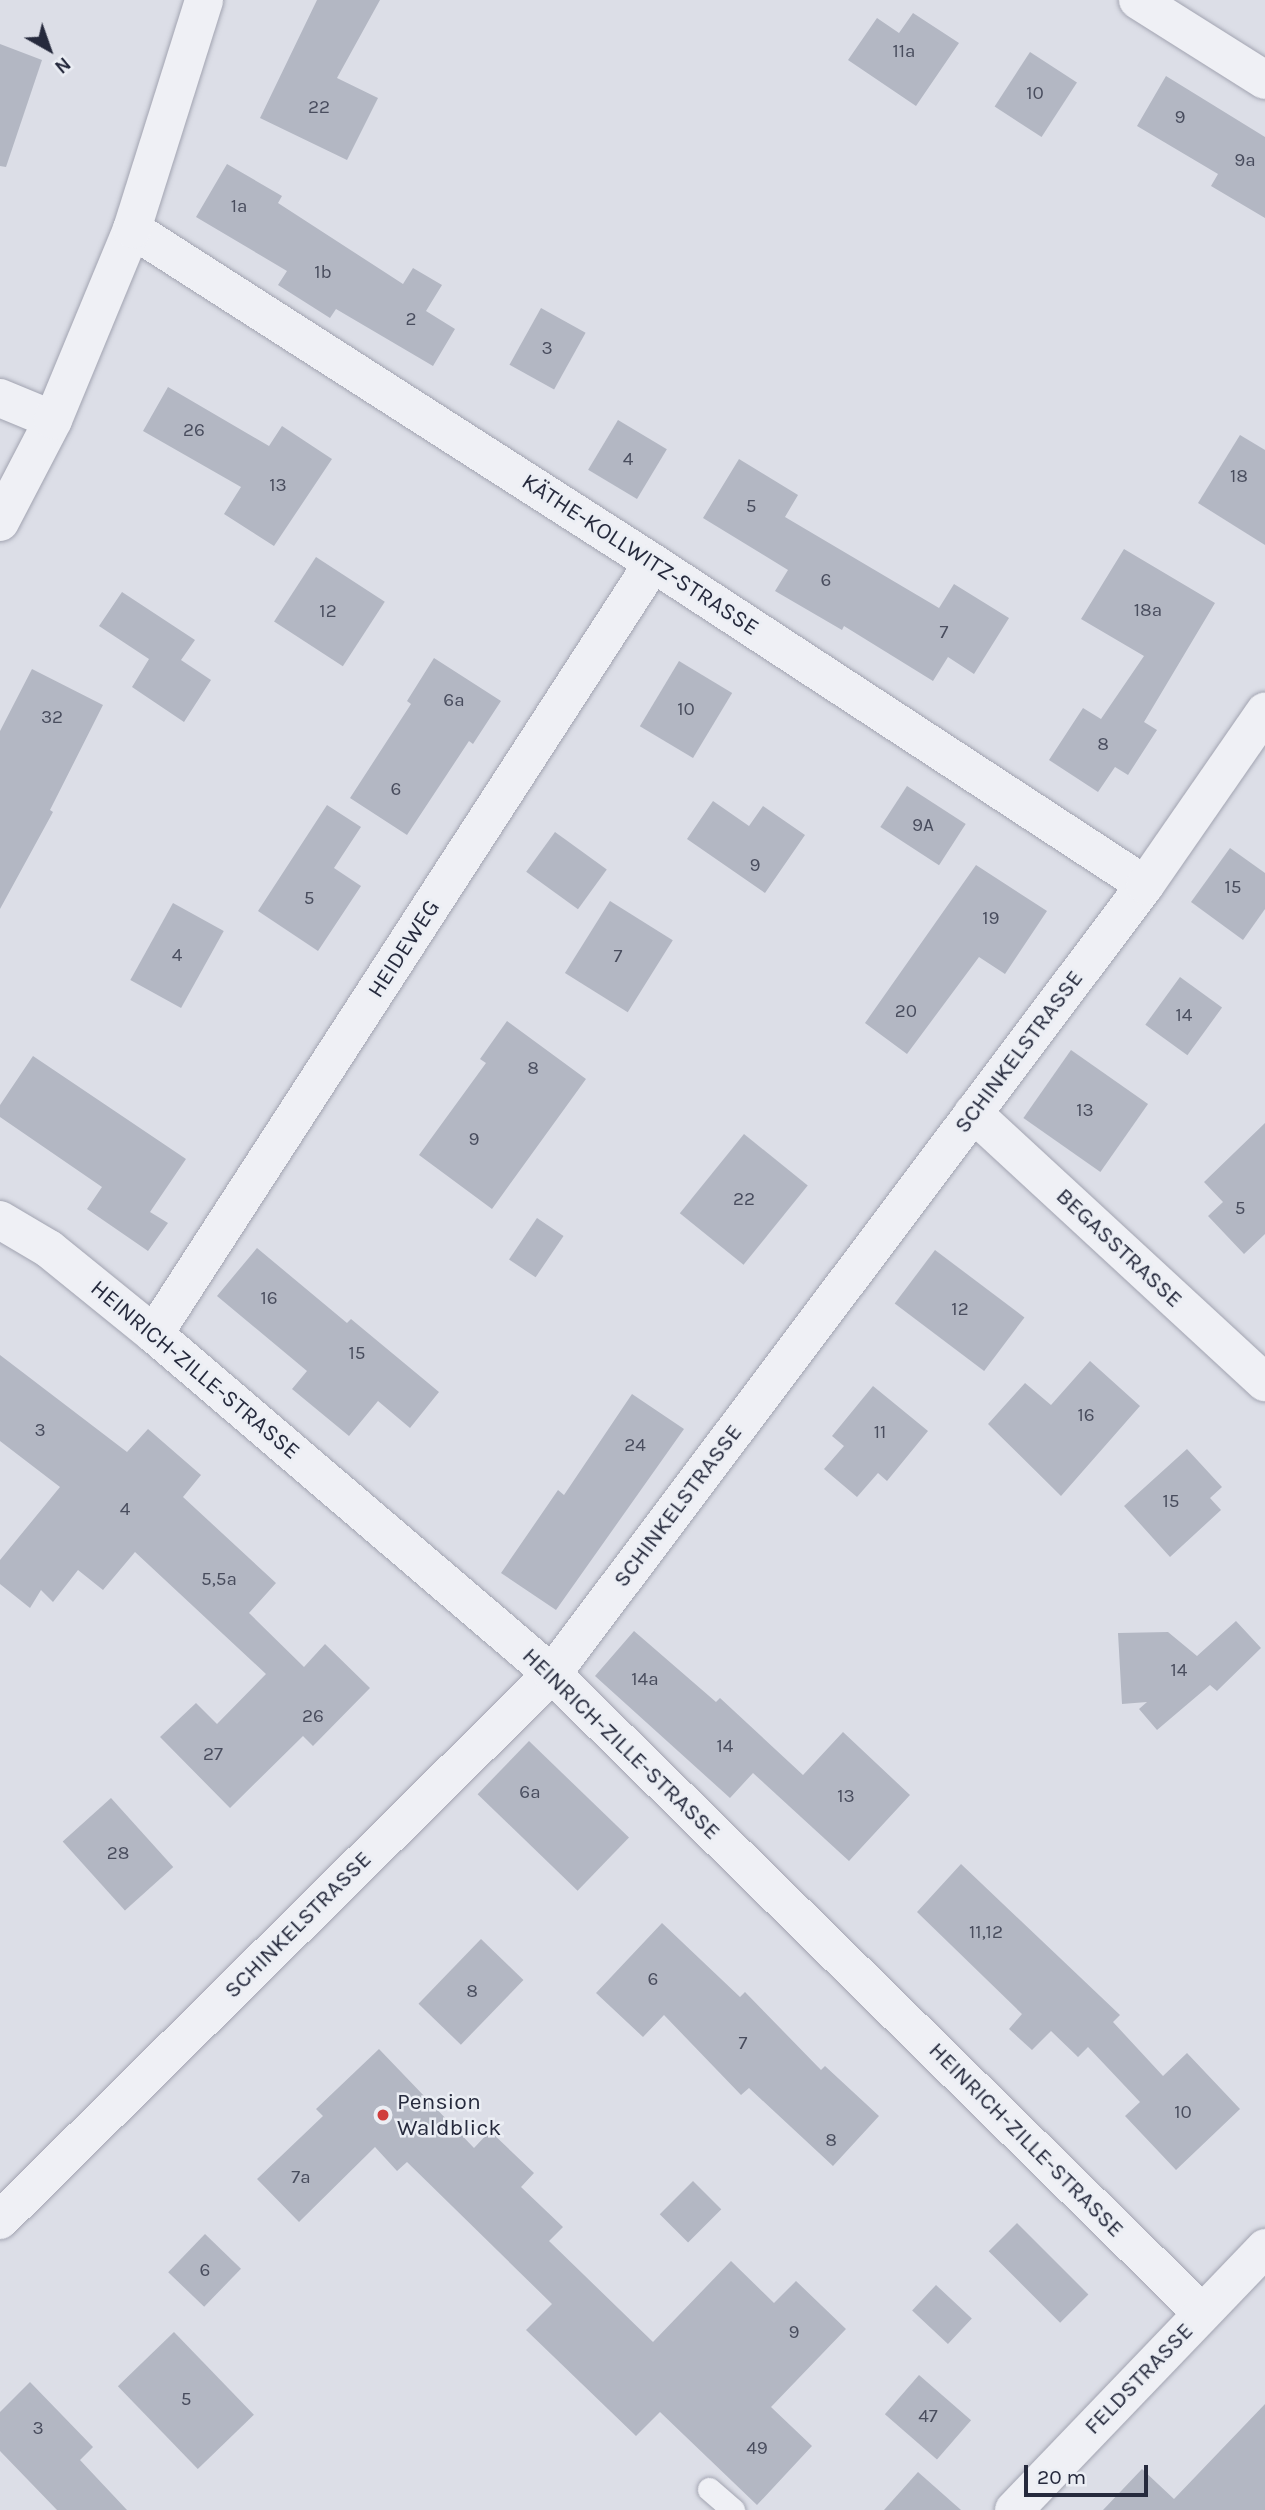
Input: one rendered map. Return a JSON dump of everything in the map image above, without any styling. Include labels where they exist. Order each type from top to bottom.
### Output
[{"type":"street","points":[[0,522],[53,420],[132,229],[204,0]]},
{"type":"street","points":[[1138,0],[1265,80]]},
{"type":"street","name":"KÄTHE-KOLLWITZ-STRASSE","points":[[132,229],[653,563],[1145,885]]},
{"type":"street","points":[[0,398],[53,420]]},
{"type":"street","name":"HEIDEWEG","points":[[155,1334],[653,563]]},
{"type":"street","name":"SCHINKELSTRASSE","points":[[0,2220],[552,1674],[1145,885],[1265,712]]},
{"type":"street","name":"BEGASSTRASSE","points":[[973,1113],[1265,1382]]},
{"type":"street","name":"HEINRICH-ZILLE-STRASSE","points":[[0,1220],[50,1248],[155,1334],[552,1674],[1202,2313]]},
{"type":"street","name":"FELDSTRASSE","points":[[1014,2510],[1265,2248]]},
{"type":"lane","points":[[709,2489],[733,2510]]},
{"type":"building","points":[[317,0],[380,0],[337,78],[378,98],[347,160],[260,118]]},
{"type":"building","points":[[913,13],[959,43],[916,106],[848,60],[877,18],[899,33]]},
{"type":"building","points":[[0,44],[42,60],[6,167],[0,166]]},
{"type":"building","points":[[1030,52],[1077,82],[1042,137],[995,107]]},
{"type":"building","points":[[1166,76],[1265,137],[1265,218],[1211,186],[1218,174],[1137,126]]},
{"type":"building","points":[[227,164],[282,196],[278,203],[403,284],[413,268],[442,285],[426,311],[455,329],[433,366],[336,309],[330,318],[278,285],[287,271],[196,217]]},
{"type":"building","points":[[541,308],[586,333],[554,390],[509,365]]},
{"type":"building","points":[[168,387],[269,446],[282,426],[332,459],[274,546],[224,514],[241,487],[143,431]]},
{"type":"building","points":[[618,420],[667,449],[637,499],[588,470]]},
{"type":"building","points":[[1240,435],[1265,450],[1265,545],[1198,503]]},
{"type":"building","points":[[739,459],[798,495],[785,517],[939,608],[954,584],[1009,618],[974,674],[948,657],[933,681],[844,626],[842,630],[775,591],[788,570],[703,518]]},
{"type":"building","points":[[1124,549],[1215,603],[1144,722],[1157,730],[1128,775],[1115,767],[1098,792],[1049,760],[1083,708],[1101,719],[1144,656],[1081,619]]},
{"type":"building","points":[[316,557],[385,602],[343,666],[274,622]]},
{"type":"building","points":[[122,592],[195,640],[181,660],[211,680],[184,722],[132,687],[149,659],[99,626]]},
{"type":"building","points":[[434,658],[501,701],[473,744],[469,741],[407,835],[350,798],[411,704],[407,701]]},
{"type":"building","points":[[679,661],[732,693],[693,758],[640,726]]},
{"type":"building","points":[[32,669],[103,705],[50,810],[53,812],[0,909],[0,731]]},
{"type":"building","points":[[907,786],[966,824],[939,865],[880,827]]},
{"type":"building","points":[[713,801],[749,826],[763,806],[805,835],[765,893],[687,839]]},
{"type":"building","points":[[327,805],[361,827],[334,868],[361,886],[318,951],[258,911]]},
{"type":"building","points":[[555,832],[607,870],[578,909],[526,872]]},
{"type":"building","points":[[1230,848],[1265,873],[1265,909],[1243,940],[1191,902]]},
{"type":"building","points":[[976,865],[1047,911],[1005,974],[979,957],[907,1054],[865,1023]]},
{"type":"building","points":[[610,901],[673,940],[628,1012],[565,973]]},
{"type":"building","points":[[173,903],[224,931],[181,1008],[130,980]]},
{"type":"building","points":[[1180,977],[1222,1008],[1187,1055],[1145,1025]]},
{"type":"building","points":[[507,1021],[586,1079],[492,1209],[419,1155],[486,1063],[480,1059]]},
{"type":"building","points":[[1071,1050],[1148,1104],[1100,1172],[1023,1118]]},
{"type":"building","points":[[33,1056],[186,1159],[150,1212],[168,1223],[148,1251],[87,1209],[102,1187],[0,1117],[0,1105]]},
{"type":"building","points":[[1265,1123],[1265,1234],[1244,1254],[1208,1216],[1223,1202],[1204,1182]]},
{"type":"building","points":[[744,1134],[808,1186],[744,1265],[680,1213]]},
{"type":"building","points":[[537,1218],[564,1236],[536,1277],[509,1259]]},
{"type":"building","points":[[257,1248],[347,1323],[351,1319],[439,1392],[410,1428],[378,1401],[349,1436],[292,1389],[307,1371],[217,1296]]},
{"type":"building","points":[[935,1250],[1024,1317],[984,1371],[895,1304]]},
{"type":"building","points":[[0,1355],[127,1452],[148,1429],[201,1475],[183,1497],[276,1583],[249,1613],[304,1667],[325,1644],[370,1688],[313,1746],[303,1736],[230,1808],[160,1737],[196,1703],[217,1724],[266,1674],[135,1552],[103,1590],[78,1570],[53,1602],[41,1590],[30,1608],[0,1584],[0,1560],[60,1487],[0,1441]]},
{"type":"building","points":[[1090,1361],[1140,1406],[1061,1496],[988,1424],[1025,1383],[1051,1405]]},
{"type":"building","points":[[873,1386],[928,1431],[887,1481],[878,1473],[857,1497],[824,1469],[844,1446],[832,1436]]},
{"type":"building","points":[[632,1394],[684,1429],[556,1610],[501,1573],[558,1490],[564,1495]]},
{"type":"building","points":[[1187,1449],[1222,1487],[1210,1498],[1221,1510],[1170,1557],[1124,1506]]},
{"type":"building","points":[[1236,1621],[1261,1648],[1217,1691],[1210,1685],[1157,1730],[1139,1709],[1147,1702],[1122,1704],[1118,1633],[1168,1632],[1197,1656]]},
{"type":"building","points":[[634,1631],[716,1702],[720,1698],[803,1775],[843,1732],[910,1795],[849,1861],[753,1773],[730,1798],[595,1676]]},
{"type":"building","points":[[529,1741],[629,1838],[578,1891],[478,1794]]},
{"type":"building","points":[[111,1798],[173,1867],[125,1911],[63,1841]]},
{"type":"building","points":[[961,1864],[1120,2015],[1113,2022],[1163,2076],[1187,2053],[1240,2109],[1176,2170],[1125,2116],[1140,2102],[1088,2047],[1078,2057],[1051,2031],[1032,2050],[1009,2029],[1022,2014],[917,1912]]},
{"type":"building","points":[[662,1923],[740,1997],[745,1992],[821,2070],[825,2066],[879,2116],[833,2166],[749,2088],[741,2095],[664,2015],[643,2037],[596,1993]]},
{"type":"building","points":[[481,1939],[523,1980],[461,2045],[418,2004]]},
{"type":"building","points":[[379,2049],[474,2148],[490,2131],[534,2173],[521,2187],[563,2227],[549,2241],[653,2342],[731,2261],[774,2303],[796,2281],[846,2329],[771,2407],[812,2446],[757,2505],[660,2412],[636,2436],[526,2330],[552,2304],[407,2162],[397,2171],[375,2147],[299,2222],[257,2179],[323,2116],[316,2109]]},
{"type":"building","points":[[693,2181],[721,2209],[688,2243],[660,2214]]},
{"type":"building","points":[[1017,2223],[1088,2294],[1060,2323],[989,2251]]},
{"type":"building","points":[[205,2234],[241,2269],[204,2307],[168,2272]]},
{"type":"building","points":[[936,2285],[972,2318],[948,2344],[912,2311]]},
{"type":"building","points":[[174,2332],[254,2415],[198,2469],[118,2386]]},
{"type":"building","points":[[919,2375],[971,2420],[937,2460],[885,2414]]},
{"type":"building","points":[[30,2382],[93,2447],[80,2460],[127,2510],[57,2510],[0,2451],[0,2412]]},
{"type":"building","points":[[1265,2404],[1265,2510],[1103,2510],[1142,2469],[1174,2499]]},
{"type":"building","points":[[918,2472],[961,2510],[884,2510]]},
{"type":"place","name":"Pension Waldblick","points":[[383,2115]]}]
